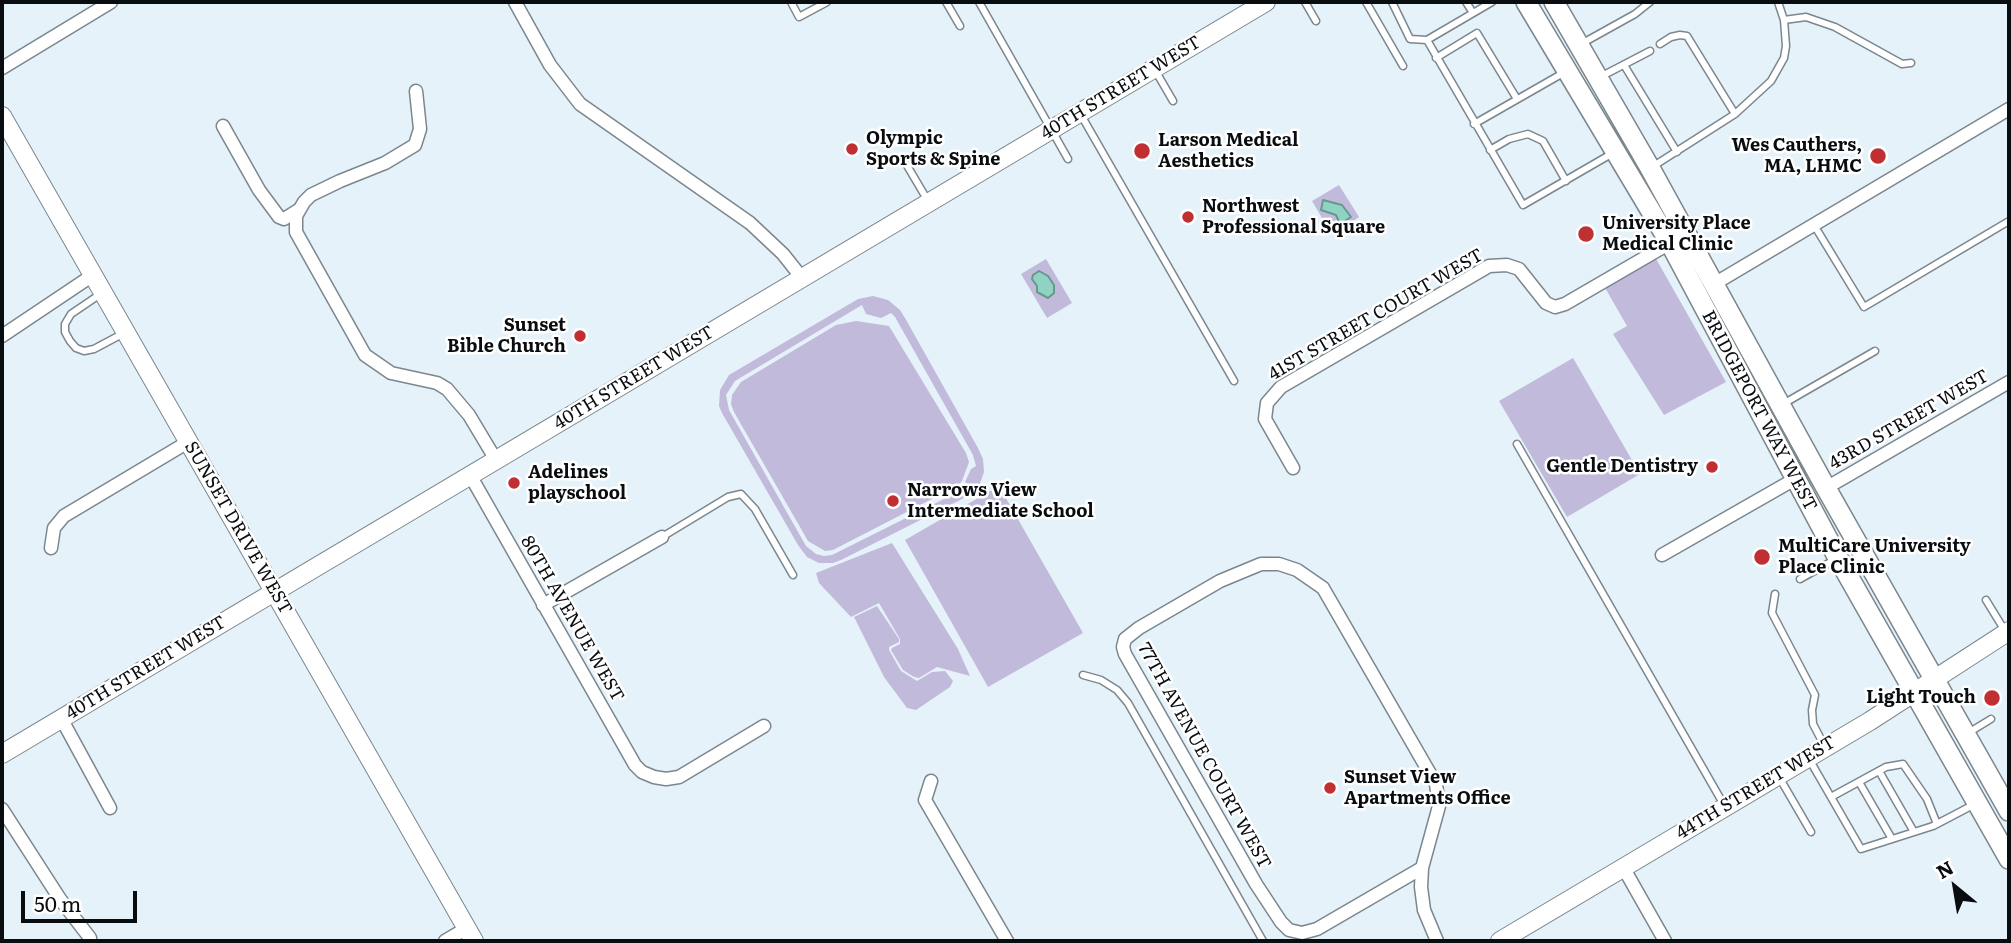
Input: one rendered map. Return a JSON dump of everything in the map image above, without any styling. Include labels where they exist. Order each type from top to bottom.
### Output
[{"type":"main road","name":"BRIDGEPORT WAY WEST","points":[[1526,2],[1670,243],[1838,558],[2009,859]]},
{"type":"main road","name":"BRIDGEPORT WAY WEST","points":[[1554,2],[1650,168],[1826,488],[2009,811]]},
{"type":"street","points":[[2,68],[111,2]]},
{"type":"street","points":[[515,2],[550,65],[580,104],[740,215],[777,248],[802,278]]},
{"type":"street","name":"40TH STREET WEST","points":[[2,754],[1266,2]]},
{"type":"street","points":[[416,91],[420,129],[415,145],[385,163],[311,195],[296,216],[296,232],[365,355],[391,373],[437,383],[447,389],[470,415],[496,460]]},
{"type":"street","points":[[1714,284],[2009,109]]},
{"type":"street","name":"SUNSET DRIVE WEST","points":[[2,116],[470,935]]},
{"type":"street","points":[[223,126],[259,190],[279,217],[284,219],[301,209]]},
{"type":"street","name":"41ST STREET COURT WEST","points":[[1293,468],[1265,419],[1269,399],[1281,387],[1489,266],[1507,265],[1519,269],[1546,303],[1555,307],[1565,304],[1670,243]]},
{"type":"street","points":[[2,336],[93,275]]},
{"type":"street","name":"43RD STREET WEST","points":[[1826,488],[2009,382]]},
{"type":"street","points":[[51,548],[54,528],[64,516],[188,442]]},
{"type":"street","name":"80TH AVENUE WEST","points":[[470,475],[635,765],[649,776],[666,779],[679,777],[764,726]]},
{"type":"street","points":[[1662,555],[1795,479]]},
{"type":"street","points":[[543,605],[662,537]]},
{"type":"street","name":"77TH AVENUE COURT WEST","points":[[1422,868],[1317,929],[1303,933],[1289,930],[1256,884],[1125,654],[1122,647],[1125,639],[1220,581],[1250,567],[1279,564],[1297,570],[1317,583],[1330,596],[1436,784],[1439,806],[1422,868],[1421,887],[1424,910],[1437,941]]},
{"type":"street","name":"44TH STREET WEST","points":[[1500,941],[1825,747],[2008,632]]},
{"type":"street","points":[[61,719],[110,808]]},
{"type":"street","points":[[931,781],[925,800],[1007,941]]},
{"type":"street","points":[[2,809],[60,899],[90,938]]},
{"type":"street","points":[[1623,867],[1665,941]]},
{"type":"street","points":[[445,941],[470,935]]},
{"type":"lane","points":[[791,2],[799,17],[827,2]]},
{"type":"lane","points":[[946,2],[960,26]]},
{"type":"lane","points":[[979,2],[1068,159]]},
{"type":"lane","points":[[1305,2],[1316,21]]},
{"type":"lane","points":[[1366,2],[1403,66]]},
{"type":"lane","points":[[1392,2],[1410,39],[1427,40],[1492,2]]},
{"type":"lane","points":[[1466,2],[1473,12]]},
{"type":"lane","points":[[1579,45],[1635,14],[1650,2]]},
{"type":"lane","points":[[1650,168],[1735,114],[1771,81],[1778,71],[1786,46],[1784,20],[1778,2]]},
{"type":"lane","points":[[1784,20],[1806,17],[1835,27],[1902,64],[1911,63]]},
{"type":"lane","points":[[1436,58],[1477,33],[1517,99]]},
{"type":"lane","points":[[1660,44],[1671,37],[1687,36],[1735,114]]},
{"type":"lane","points":[[1427,40],[1523,205],[1615,152]]},
{"type":"lane","points":[[1598,78],[1650,51]]},
{"type":"lane","points":[[1624,65],[1677,152]]},
{"type":"lane","points":[[1154,68],[1174,101]]},
{"type":"lane","points":[[1474,124],[1566,71]]},
{"type":"lane","points":[[1080,112],[1234,381]]},
{"type":"lane","points":[[1490,150],[1509,139],[1528,134],[1543,141],[1566,181]]},
{"type":"lane","points":[[905,162],[929,202]]},
{"type":"lane","points":[[1814,225],[1864,307],[2009,221]]},
{"type":"lane","points":[[103,292],[71,314],[65,324],[65,332],[76,348],[84,351],[94,349],[125,332]]},
{"type":"lane","points":[[1781,405],[1875,351]]},
{"type":"lane","points":[[1517,444],[1725,807]]},
{"type":"lane","points":[[662,537],[729,497],[740,494],[755,509],[793,575]]},
{"type":"lane","points":[[1800,579],[1838,558]]},
{"type":"lane","points":[[1775,594],[1772,613],[1815,695],[1813,724],[1825,747]]},
{"type":"lane","points":[[1986,600],[2008,632]]},
{"type":"lane","points":[[1083,675],[1101,680],[1117,690],[1128,703],[1264,941]]},
{"type":"lane","points":[[1966,735],[1991,719]]},
{"type":"lane","points":[[1808,757],[1861,849],[1937,824],[1977,803]]},
{"type":"lane","points":[[1831,797],[1879,771],[1903,764],[1927,799],[1937,824]]},
{"type":"lane","points":[[1879,771],[1914,832]]},
{"type":"lane","points":[[1778,775],[1811,832]]},
{"type":"lane","points":[[1859,782],[1892,839]]},
{"type":"shaded area","points":[[1339,185],[1359,217],[1341,230],[1335,227],[1329,230],[1312,201]]},
{"type":"shaded area","points":[[1323,200],[1342,205],[1351,217],[1340,224],[1336,215],[1321,210]]},
{"type":"shaded area","points":[[1655,257],[1726,382],[1664,415],[1613,334],[1627,326],[1604,286]]},
{"type":"shaded area","points":[[1046,259],[1072,303],[1047,318],[1021,274]]},
{"type":"shaded area","points":[[1039,271],[1048,276],[1054,285],[1054,293],[1048,298],[1037,292],[1037,286],[1032,279]]},
{"type":"shaded area","points":[[873,296],[888,300],[900,310],[978,448],[983,459],[984,472],[979,486],[968,496],[841,560],[819,563],[807,557],[798,545],[722,413],[719,406],[720,390],[729,375],[858,299]],"holes":[[[862,305],[866,314],[881,318],[891,313],[895,317],[973,455],[976,466],[971,469],[965,482],[969,485],[966,488],[832,555],[824,556],[816,554],[806,546],[729,410],[726,395],[735,381]]]},
{"type":"shaded area","points":[[856,321],[889,326],[969,462],[962,481],[957,486],[833,550],[825,551],[808,541],[734,412],[732,395],[741,382],[836,325]]},
{"type":"shaded area","points":[[1573,358],[1640,474],[1567,517],[1499,401]]},
{"type":"shaded area","points":[[999,486],[1083,633],[988,687],[905,540]]},
{"type":"shaded area","points":[[892,543],[958,649],[970,676],[937,667],[919,678],[914,677],[903,670],[891,650],[900,644],[900,639],[879,603],[851,617],[819,583],[816,573]]},
{"type":"shaded area","points":[[877,606],[899,639],[889,650],[901,671],[917,681],[932,672],[945,671],[953,681],[950,687],[916,710],[907,708],[884,677],[854,617]]},
{"type":"place","name":"Olympic Sports & Spine","points":[[852,149]]},
{"type":"place","name":"Larson Medical Aesthetics","points":[[1142,151]]},
{"type":"place","name":"Wes Cauthers, MA, LHMC","points":[[1878,156]]},
{"type":"place","name":"Northwest Professional Square","points":[[1188,217]]},
{"type":"place","name":"University Place Medical Clinic","points":[[1586,234]]},
{"type":"place","name":"Sunset Bible Church","points":[[580,336]]},
{"type":"place","name":"Gentle Dentistry","points":[[1712,467]]},
{"type":"place","name":"Adelines playschool","points":[[514,483]]},
{"type":"place","name":"Narrows View Intermediate School","points":[[893,501]]},
{"type":"place","name":"MultiCare University Place Clinic","points":[[1762,557]]},
{"type":"place","name":"Light Touch","points":[[1992,698]]},
{"type":"place","name":"Sunset View Apartments Office","points":[[1330,788]]}]
